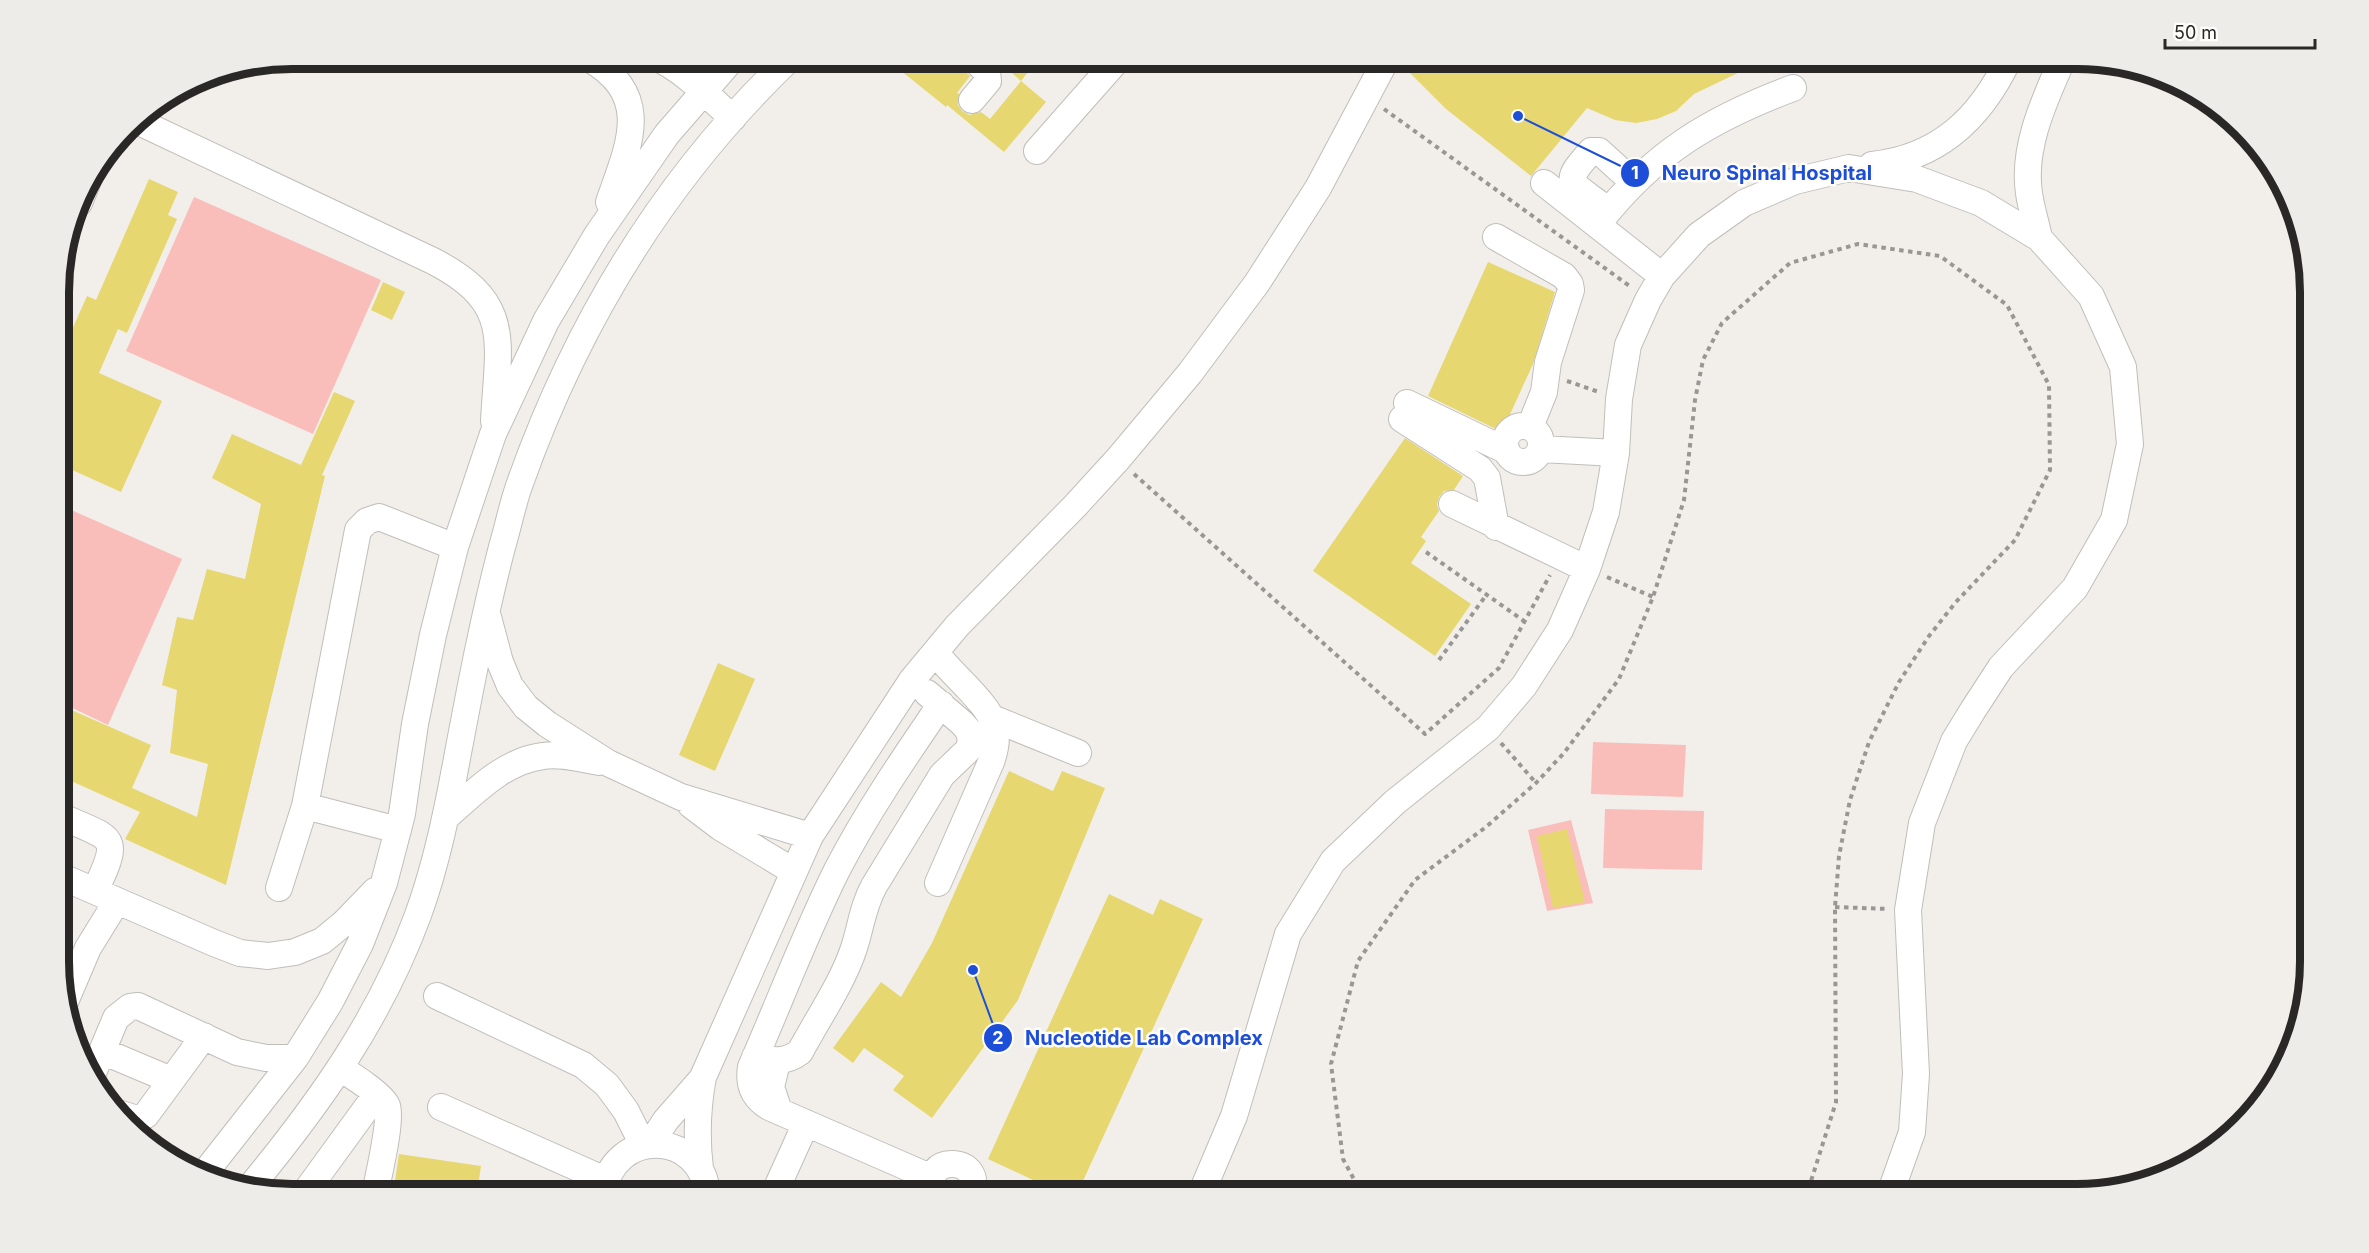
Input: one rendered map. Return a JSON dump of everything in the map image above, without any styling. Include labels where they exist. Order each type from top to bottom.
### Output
[{"type":"street","points":[[597,235],[630,141],[632,123],[628,102],[618,83],[606,69]]},
{"type":"street","points":[[675,69],[689,77],[702,92],[733,118]]},
{"type":"street","points":[[209,1168],[295,1058],[330,1002],[360,944],[384,882],[398,830],[433,635],[455,547],[493,434],[546,321],[597,235],[667,134],[723,69]]},
{"type":"street","points":[[255,1181],[328,1088],[380,1004],[419,913],[445,818],[486,610],[518,488],[564,371],[624,261],[698,159],[780,69]]},
{"type":"street","points":[[972,100],[988,81],[987,72],[984,69]]},
{"type":"street","points":[[1037,151],[1102,69]]},
{"type":"street","points":[[704,1184],[696,1138],[697,1107],[704,1077],[793,870],[810,836],[912,680],[957,627],[1118,459],[1190,373],[1257,282],[1318,188],[1382,69]]},
{"type":"street","points":[[1206,1184],[1234,1116],[1288,934],[1333,861],[1395,802],[1488,728],[1524,686],[1560,630],[1587,569],[1606,512],[1616,453],[1619,399],[1628,345],[1648,300],[1662,276],[1699,235],[1744,203],[1795,181],[1849,168],[1897,163],[1940,144],[1977,113],[2003,69]]},
{"type":"street","points":[[2039,238],[2028,191],[2031,142],[2058,69]]},
{"type":"street","points":[[1603,217],[1633,182],[1657,160],[1704,127],[1793,88]]},
{"type":"street","points":[[144,124],[433,261],[457,273],[477,290],[492,312],[499,338],[493,434]]},
{"type":"street","points":[[1633,182],[1599,151],[1591,151],[1573,173],[1573,183],[1603,217],[1662,276]]},
{"type":"street","points":[[1849,168],[1917,179],[1981,202],[2039,238],[2091,296],[2123,367],[2130,444],[2114,520],[2075,588],[2001,667],[1954,741],[1922,823],[1908,910],[1916,1074],[1912,1132],[1894,1184]]},
{"type":"street","points":[[1544,183],[1603,217]]},
{"type":"street","points":[[1496,237],[1564,276],[1570,284],[1571,290],[1546,373],[1535,438]]},
{"type":"street","points":[[1496,527],[1486,478],[1480,469],[1404,411],[1507,451],[1505,439],[1513,429],[1525,426],[1535,438],[1616,453]]},
{"type":"street","points":[[1452,504],[1587,569]]},
{"type":"street","points":[[279,888],[305,806],[358,530],[367,520],[379,517],[455,547]]},
{"type":"street","points":[[486,610],[500,662],[510,686],[526,707],[547,724],[608,763],[681,797],[810,836]]},
{"type":"street","points":[[935,653],[984,705],[992,718],[996,732],[996,747],[938,884]]},
{"type":"street","points":[[912,680],[969,731],[971,741],[968,750],[942,775],[874,886],[865,903],[847,964],[800,1052],[790,1060],[766,1060],[751,1066],[750,1085],[760,1102],[929,1184]]},
{"type":"street","points":[[766,1060],[838,870],[889,780],[941,704]]},
{"type":"street","points":[[992,718],[1078,753]]},
{"type":"street","points":[[445,818],[496,775],[518,763],[543,756],[567,756],[608,763]]},
{"type":"street","points":[[681,797],[720,827],[793,870]]},
{"type":"street","points":[[305,806],[398,830]]},
{"type":"street","points":[[69,820],[104,835],[110,842],[112,851],[103,895],[88,948],[71,987]]},
{"type":"street","points":[[69,880],[240,953],[268,956],[296,952],[322,941],[344,923],[384,882]]},
{"type":"street","points":[[437,996],[583,1065],[608,1085],[646,1145]]},
{"type":"street","points":[[96,1067],[116,1018],[130,1007],[138,1006],[237,1052],[266,1058],[295,1058]]},
{"type":"street","points":[[133,1118],[137,1119],[146,1115],[204,1036]]},
{"type":"street","points":[[102,1051],[171,1080]]},
{"type":"street","points":[[237,1052],[248,1062],[255,1075],[259,1090],[259,1104]]},
{"type":"street","points":[[340,1068],[367,1085],[388,1107],[377,1184]]},
{"type":"street","points":[[646,1145],[704,1077]]},
{"type":"street","points":[[311,1184],[376,1095]]},
{"type":"street","points":[[441,1107],[598,1184]]},
{"type":"street","points":[[779,1184],[806,1123]]},
{"type":"street","points":[[605,1184],[613,1165],[627,1152],[646,1145],[669,1146],[687,1155],[700,1169]]},
{"type":"street","points":[[934,1184],[937,1170],[944,1164],[954,1162],[970,1172],[972,1184]]},
{"type":"path","points":[[1373,89],[1385,95],[1380,107],[1648,300]]},
{"type":"path","points":[[1357,1184],[1343,1159],[1331,1064],[1358,961],[1415,880],[1486,827],[1536,783],[1564,753],[1618,679],[1653,597],[1684,500],[1695,400],[1703,360],[1722,323],[1790,263],[1858,244],[1940,256],[2007,304],[2049,385],[2050,470],[2015,540],[1956,603],[1929,636],[1899,682],[1874,732],[1850,800],[1839,856],[1835,907],[1836,1102],[1809,1184]]},
{"type":"path","points":[[1546,373],[1619,399]]},
{"type":"path","points":[[1118,459],[1425,734],[1499,668],[1553,569]]},
{"type":"path","points":[[1426,552],[1524,621]]},
{"type":"path","points":[[1587,569],[1653,597]]},
{"type":"path","points":[[1439,660],[1487,594]]},
{"type":"path","points":[[1488,728],[1536,783]]},
{"type":"path","points":[[1835,907],[1908,910]]},
{"type":"shaded area","points":[[194,197],[381,280],[313,434],[126,351]]},
{"type":"shaded area","points":[[69,509],[182,559],[108,725],[69,706]]},
{"type":"shaded area","points":[[1593,742],[1686,745],[1683,797],[1591,794]]},
{"type":"shaded area","points":[[1605,809],[1704,811],[1702,870],[1603,868]]},
{"type":"shaded area","points":[[1571,820],[1593,903],[1547,911],[1528,830]]},
{"type":"building","points":[[899,69],[963,69],[970,76],[957,93],[959,94],[958,105],[969,115],[981,112],[990,119],[1021,81],[1046,102],[1004,152],[947,105],[946,107]]},
{"type":"building","points":[[1007,69],[1030,69],[1021,81]]},
{"type":"building","points":[[1406,69],[1746,69],[1694,94],[1676,111],[1657,119],[1636,123],[1615,120],[1587,108],[1531,176],[1446,109]]},
{"type":"building","points":[[149,179],[178,192],[168,215],[177,219],[127,333],[118,329],[99,373],[162,401],[121,492],[69,469],[69,336],[87,296],[96,300]]},
{"type":"building","points":[[1488,262],[1555,292],[1533,364],[1502,432],[1428,396]]},
{"type":"building","points":[[383,282],[405,292],[392,320],[371,310]]},
{"type":"building","points":[[334,392],[355,401],[322,475],[325,476],[226,885],[125,839],[140,812],[69,780],[69,709],[151,745],[132,788],[197,817],[208,764],[170,753],[177,690],[162,685],[177,617],[193,620],[207,569],[245,579],[261,504],[212,478],[232,434],[301,465]]},
{"type":"building","points":[[1405,438],[1463,476],[1454,490],[1444,491],[1439,497],[1437,505],[1439,511],[1421,537],[1426,541],[1411,563],[1471,604],[1435,656],[1313,571]]},
{"type":"building","points":[[718,663],[755,679],[715,771],[679,755]]},
{"type":"building","points":[[1009,771],[1053,791],[1062,771],[1105,788],[1018,1000],[932,1118],[893,1090],[904,1076],[864,1048],[853,1063],[833,1048],[881,982],[901,997],[932,943]]},
{"type":"building","points":[[1567,829],[1585,902],[1553,908],[1537,836]]},
{"type":"building","points":[[1109,894],[1153,915],[1160,899],[1203,919],[1082,1184],[1031,1184],[1033,1180],[988,1159]]},
{"type":"building","points":[[399,1154],[481,1166],[478,1184],[394,1184]]},
{"type":"place","name":"Neuro Spinal Hospital","points":[[1518,116]]},
{"type":"place","name":"Nucleotide Lab Complex","points":[[973,970]]}]
